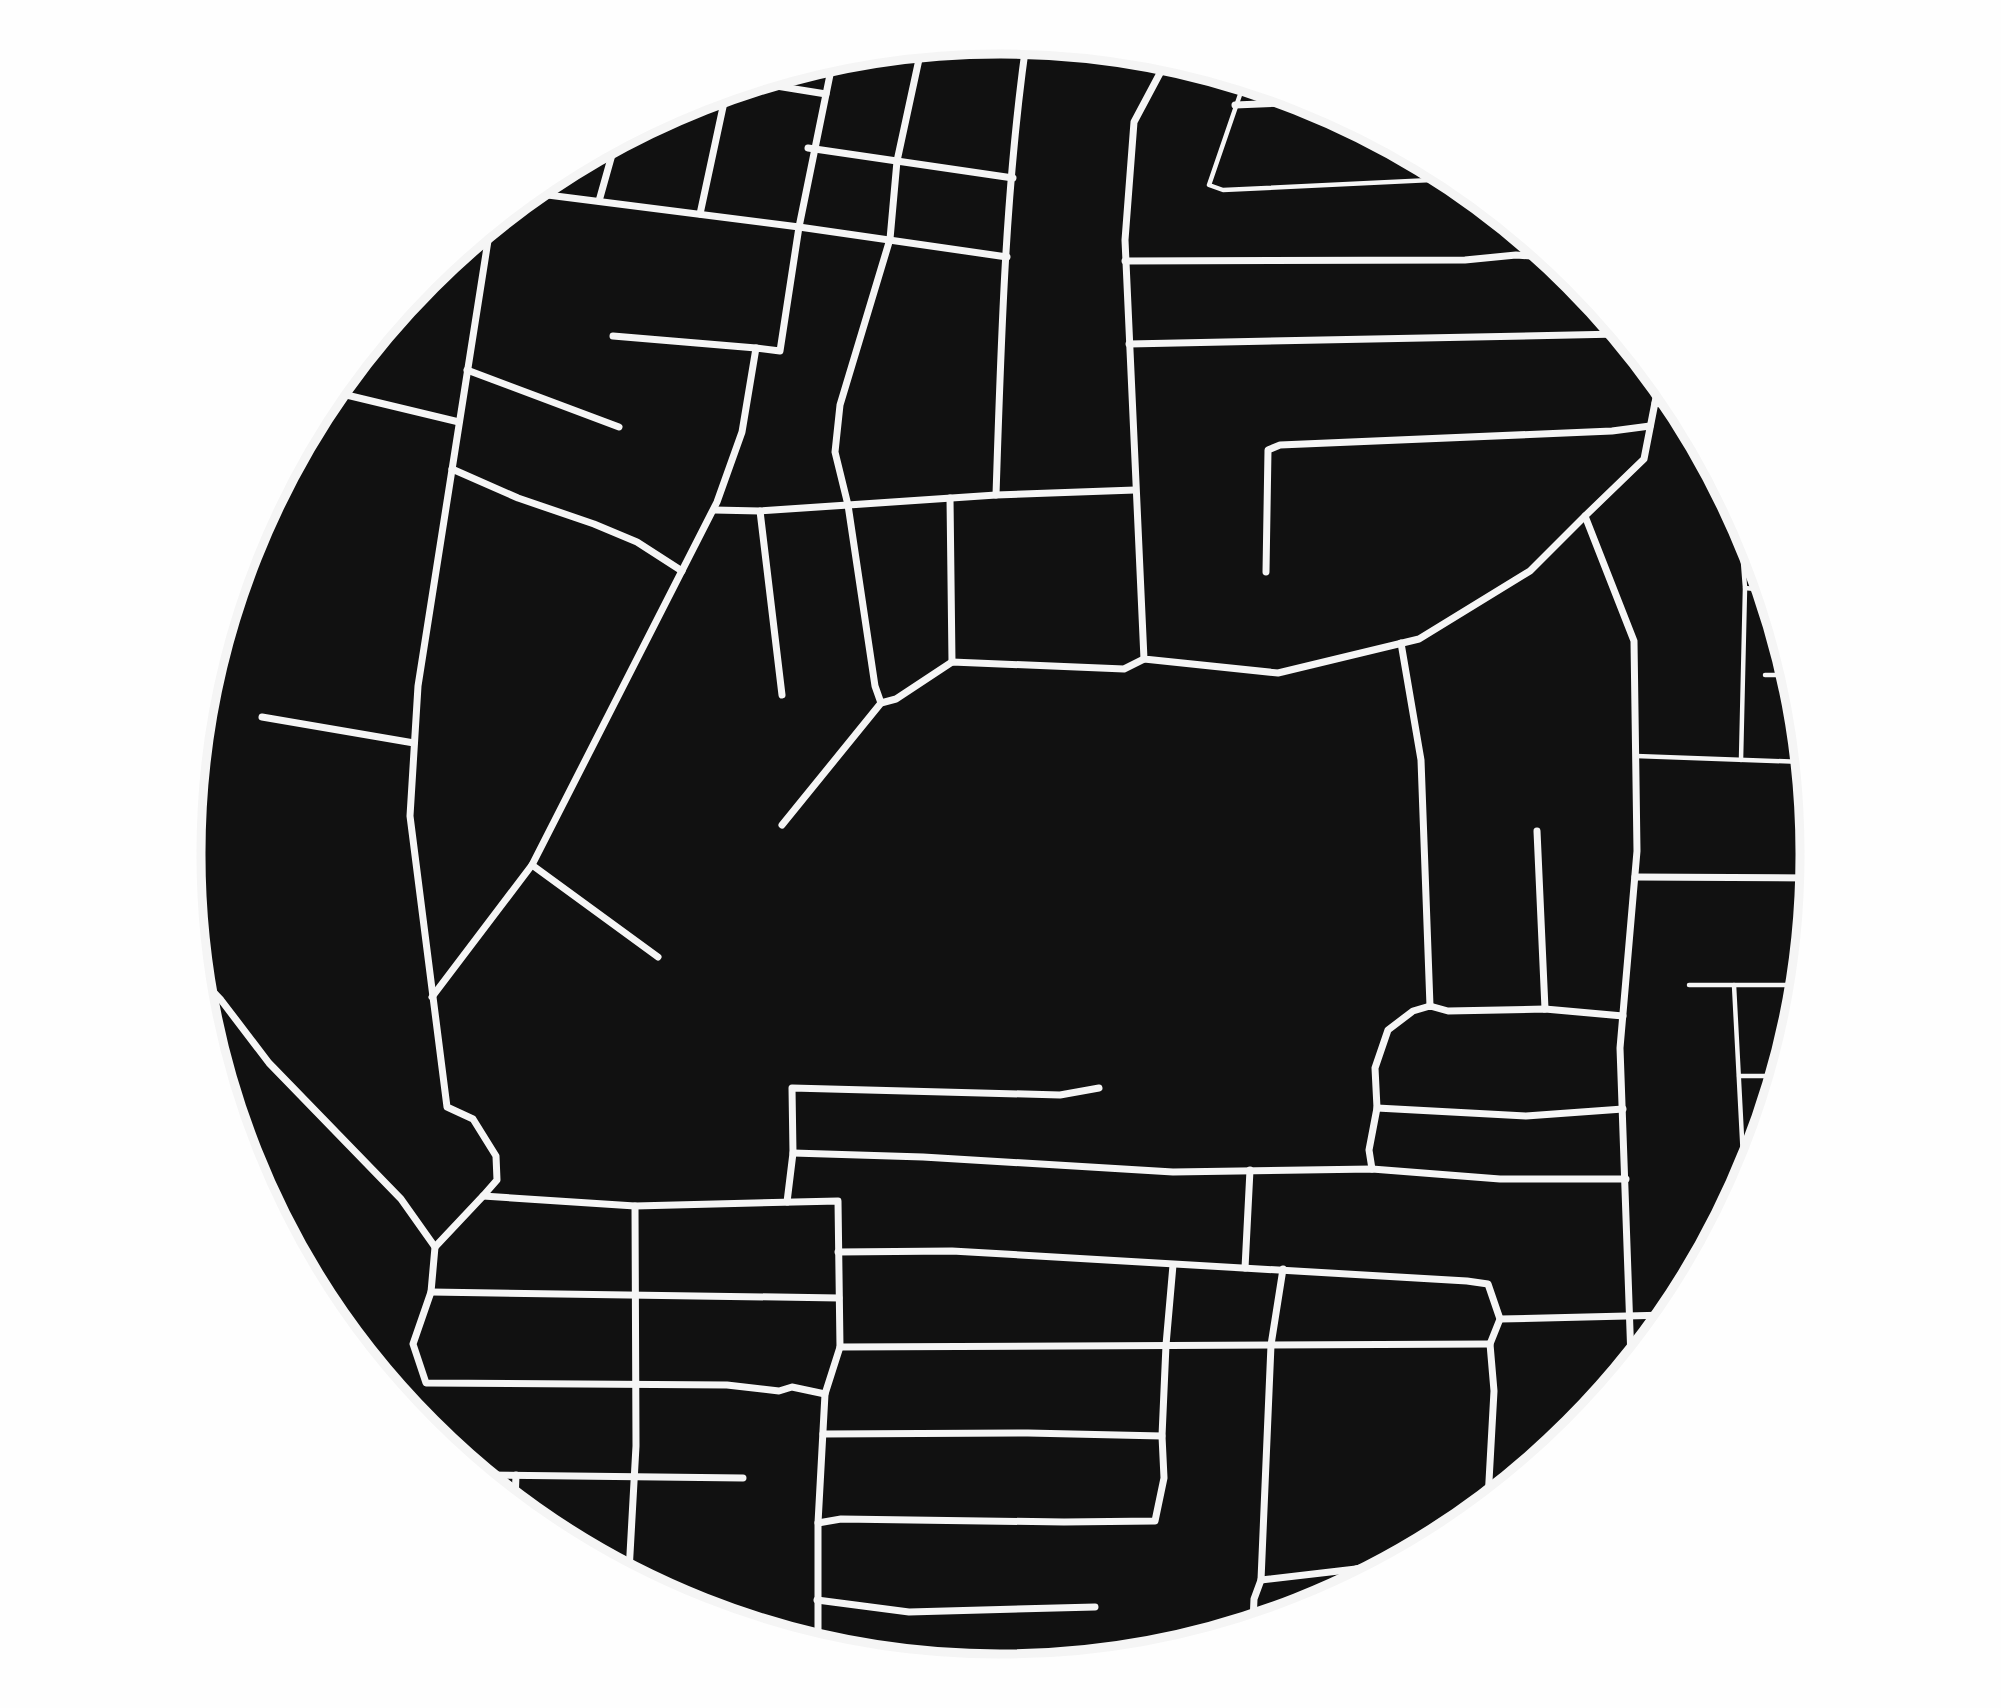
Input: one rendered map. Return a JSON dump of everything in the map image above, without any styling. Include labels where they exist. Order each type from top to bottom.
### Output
[{"type":"street","points":[[996,495],[1001,337],[1018,98],[1024,55]]},
{"type":"street","points":[[881,703],[875,686],[848,505],[835,452],[840,405],[890,239],[897,161],[919,59]]},
{"type":"street","points":[[1144,659],[1125,240],[1134,122],[1161,71]]},
{"type":"street","points":[[613,336],[780,351],[812,149],[830,73]]},
{"type":"street","points":[[779,86],[826,94]]},
{"type":"street","points":[[1235,104],[1274,103]]},
{"type":"street","points":[[700,214],[724,104]]},
{"type":"street","points":[[812,149],[1013,178]]},
{"type":"street","points":[[599,201],[612,155]]},
{"type":"street","points":[[548,195],[890,239],[1007,257]]},
{"type":"street","points":[[435,1247],[497,1180],[496,1156],[473,1119],[447,1107],[410,816],[418,686],[488,241]]},
{"type":"street","points":[[1125,261],[1465,260],[1531,256]]},
{"type":"street","points":[[1129,344],[1608,334]]},
{"type":"street","points":[[432,997],[532,865],[713,510],[742,432],[756,348]]},
{"type":"street","points":[[467,370],[619,426]]},
{"type":"street","points":[[346,395],[459,422]]},
{"type":"street","points":[[782,825],[881,703],[896,699],[952,662],[1124,669],[1144,659],[1278,673],[1419,639],[1530,571],[1644,459],[1656,397]]},
{"type":"street","points":[[1655,403],[1661,404]]},
{"type":"street","points":[[1266,572],[1268,450],[1280,445],[1612,431],[1650,426]]},
{"type":"street","points":[[452,469],[518,498],[637,542],[682,571]]},
{"type":"street","points":[[713,510],[760,512],[996,495],[1135,490]]},
{"type":"street","points":[[950,498],[952,662]]},
{"type":"street","points":[[760,512],[782,695]]},
{"type":"street","points":[[1585,516],[1634,641],[1637,851],[1620,1048],[1631,1345]]},
{"type":"street","points":[[1401,643],[1422,760],[1430,1006]]},
{"type":"street","points":[[262,717],[414,743]]},
{"type":"street","points":[[1537,831],[1545,1009]]},
{"type":"street","points":[[532,865],[658,957]]},
{"type":"street","points":[[1635,877],[1800,878]]},
{"type":"street","points":[[213,992],[270,1063],[401,1199],[435,1247],[432,1292],[414,1344],[426,1383],[727,1385],[779,1391],[792,1387],[825,1394]]},
{"type":"street","points":[[1372,1169],[1370,1150],[1377,1108],[1375,1068],[1388,1030],[1413,1011],[1430,1006],[1448,1011],[1545,1009],[1623,1016]]},
{"type":"street","points":[[787,1202],[793,1153],[792,1087],[1060,1095],[1099,1088]]},
{"type":"street","points":[[1377,1108],[1526,1115],[1623,1109]]},
{"type":"street","points":[[793,1153],[923,1157],[1173,1172],[1372,1169],[1500,1179],[1626,1179]]},
{"type":"street","points":[[1245,1268],[1250,1170]]},
{"type":"street","points":[[483,1196],[635,1206],[838,1201],[840,1346],[825,1394],[818,1523],[818,1632]]},
{"type":"street","points":[[630,1562],[635,1478],[635,1206]]},
{"type":"street","points":[[838,1252],[952,1251],[1283,1269],[1488,1284],[1500,1319],[1490,1344],[1493,1391],[1489,1487]]},
{"type":"street","points":[[818,1523],[841,1519],[1155,1521],[1164,1478],[1162,1436],[1173,1265]]},
{"type":"street","points":[[1253,1613],[1254,1599],[1261,1580],[1271,1345],[1283,1269]]},
{"type":"street","points":[[432,1292],[839,1298]]},
{"type":"street","points":[[1500,1319],[1654,1314]]},
{"type":"street","points":[[840,1346],[1490,1344]]},
{"type":"street","points":[[823,1434],[1028,1433],[1162,1436]]},
{"type":"street","points":[[498,1475],[743,1478]]},
{"type":"street","points":[[515,1489],[516,1475]]},
{"type":"street","points":[[1261,1580],[1359,1568]]},
{"type":"street","points":[[817,1600],[909,1612],[1096,1607]]},
{"type":"lane","points":[[1240,92],[1209,185],[1223,190],[1431,180]]},
{"type":"lane","points":[[1741,760],[1745,588],[1743,557]]},
{"type":"lane","points":[[1745,588],[1755,589]]},
{"type":"lane","points":[[1765,675],[1780,675]]},
{"type":"lane","points":[[1635,756],[1794,762]]},
{"type":"lane","points":[[1689,985],[1789,985]]},
{"type":"lane","points":[[1734,985],[1743,1150]]},
{"type":"lane","points":[[1739,1076],[1768,1076]]}]
